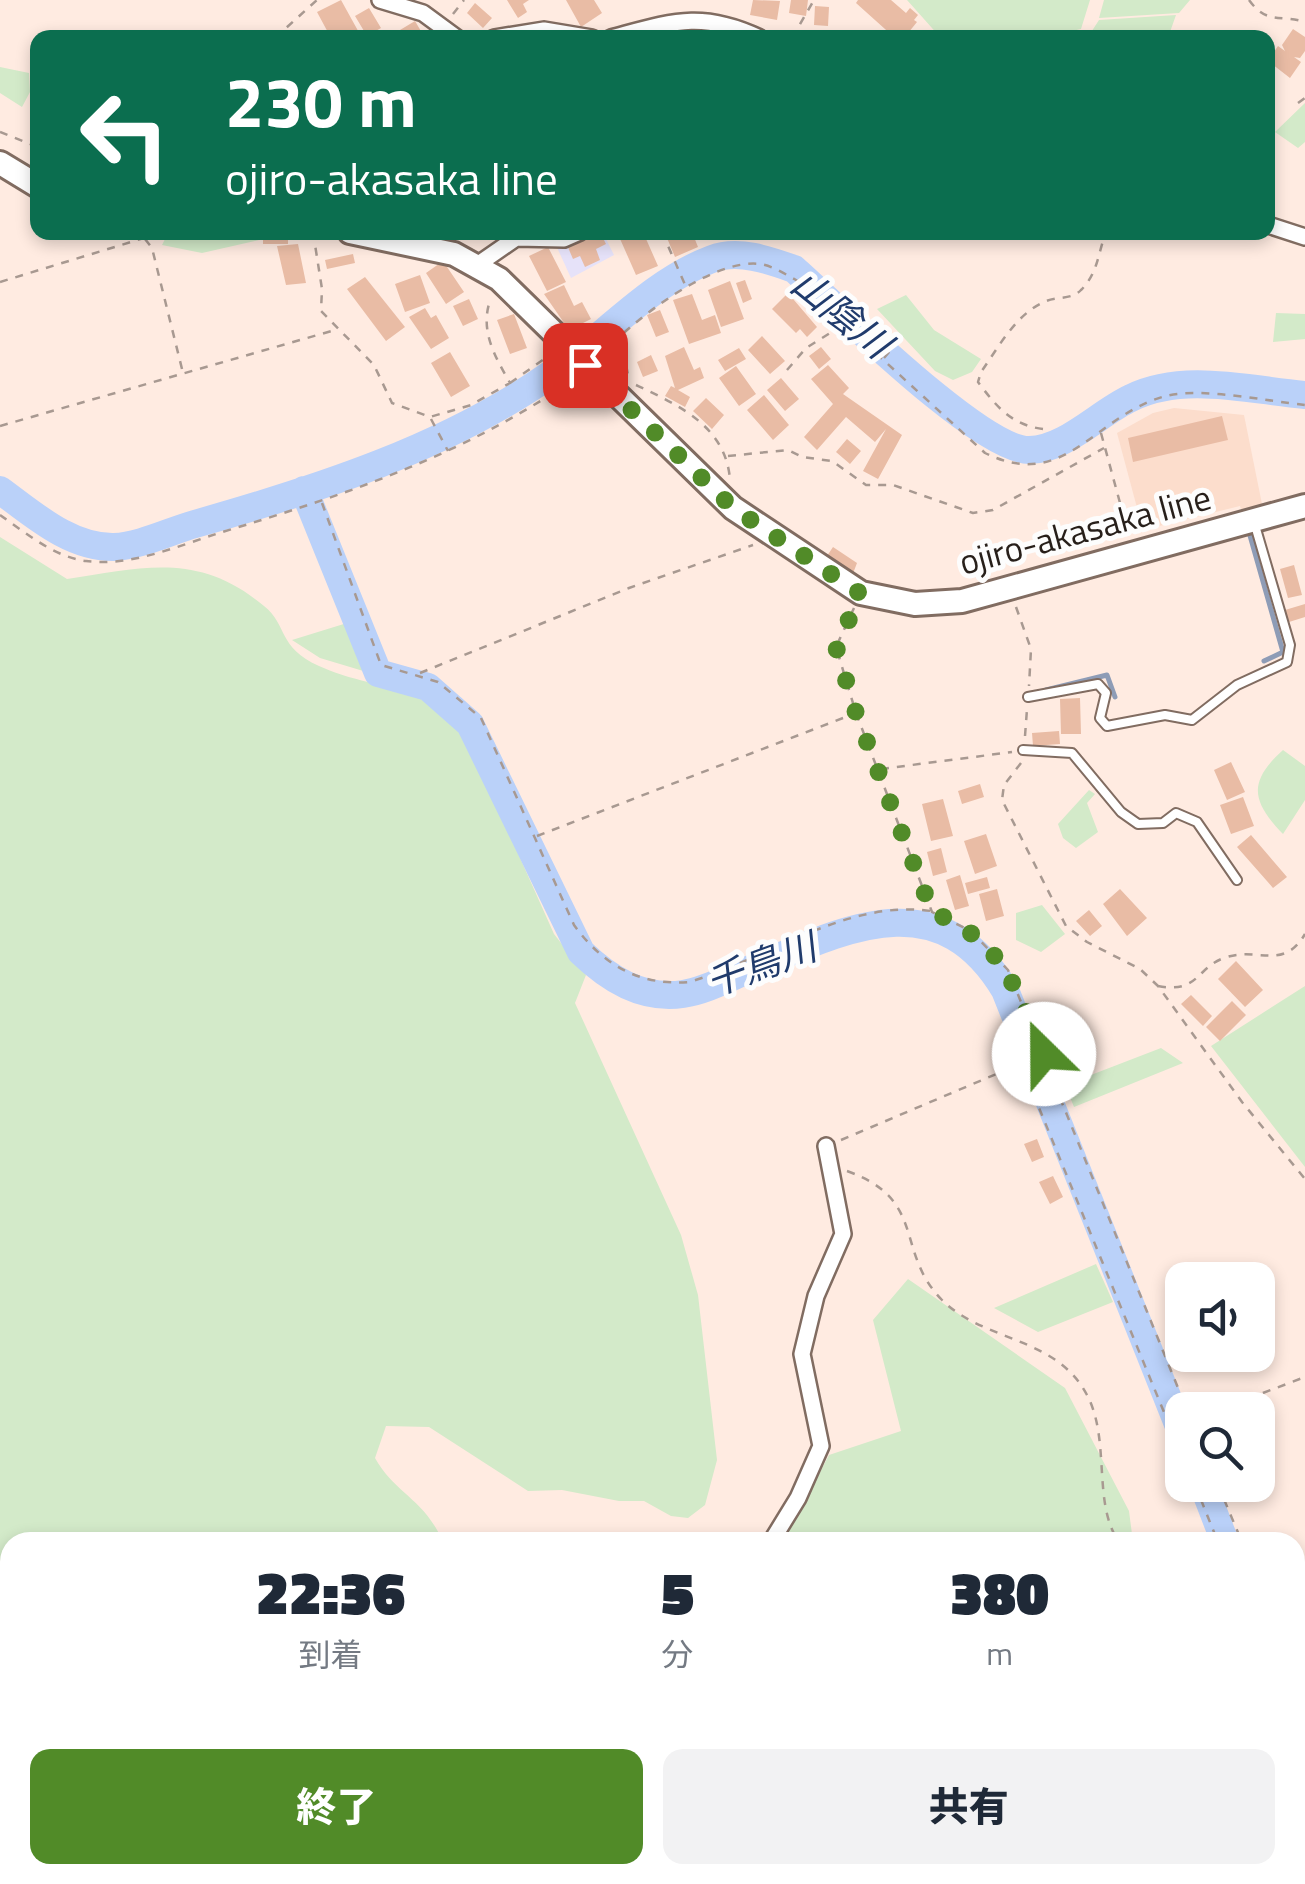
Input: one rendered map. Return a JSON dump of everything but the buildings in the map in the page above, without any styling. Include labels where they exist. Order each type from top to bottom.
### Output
[{"type":"main road","points":[[0,163],[30,181]]},
{"type":"main road","name":"ojiro-akasaka line","points":[[394,240],[427,246],[477,264],[499,279],[545,319],[587,367],[733,508],[861,594],[916,604],[1010,592],[1305,506]]},
{"type":"street","points":[[380,0],[424,13],[446,30]]},
{"type":"street","points":[[641,30],[678,20],[708,18],[739,30]]},
{"type":"street","points":[[1275,227],[1305,237]]},
{"type":"street","points":[[477,264],[513,240]]},
{"type":"street","points":[[777,1532],[798,1498],[820,1446],[802,1354],[816,1296],[843,1234],[826,1146]]},
{"type":"lane","points":[[1028,697],[1098,684],[1106,693],[1100,718],[1107,726],[1165,716],[1192,720],[1237,685],[1287,662],[1290,645],[1254,522]]},
{"type":"lane","points":[[1023,750],[1072,753],[1121,812],[1138,824],[1162,822],[1176,813],[1190,817],[1236,880]]},
{"type":"path","points":[[285,30],[317,0]]},
{"type":"path","points":[[441,26],[464,0]]},
{"type":"path","points":[[797,30],[814,0]]},
{"type":"path","points":[[1249,0],[1260,14],[1272,20],[1305,22]]},
{"type":"path","points":[[1298,103],[1305,98]]},
{"type":"path","points":[[0,132],[30,144]]},
{"type":"path","points":[[0,282],[130,240]]},
{"type":"path","points":[[148,240],[183,373]]},
{"type":"path","points":[[314,240],[320,310],[374,365],[392,403],[430,417],[471,406],[566,345]]},
{"type":"path","points":[[665,240],[686,288]]},
{"type":"path","points":[[1043,429],[1028,427],[1000,412],[978,382],[981,372],[1032,309],[1048,300],[1076,295],[1084,287],[1100,262],[1104,240]]},
{"type":"path","points":[[0,515],[36,541],[87,562],[131,559],[322,502],[488,435],[587,367],[621,333],[686,288],[727,269],[762,264],[796,280],[985,453],[1002,461],[1045,465],[1146,402],[1168,395],[1305,405]]},
{"type":"path","points":[[499,279],[485,313],[486,331],[510,383]]},
{"type":"path","points":[[787,370],[806,348],[844,325]]},
{"type":"path","points":[[0,426],[336,330]]},
{"type":"path","points":[[621,333],[628,382],[690,413],[716,436],[728,456],[733,508]]},
{"type":"path","points":[[883,360],[899,340]]},
{"type":"path","points":[[430,417],[450,453]]},
{"type":"path","points":[[1101,432],[1134,554]]},
{"type":"path","points":[[728,456],[788,450],[802,457],[832,461],[866,485],[893,485],[974,513],[993,510],[1104,448]]},
{"type":"path","points":[[322,502],[381,665],[418,674],[456,692],[481,718],[584,939],[628,975],[679,983],[709,976],[854,916],[899,910],[932,912],[971,931],[992,949],[1008,970],[1044,1054],[1180,1392]]},
{"type":"path","points":[[418,674],[629,588],[776,537]]},
{"type":"path","points":[[1010,592],[1031,649],[1022,762],[1004,785],[1002,800],[1056,912],[1078,936],[1131,964],[1158,986],[1242,1102],[1305,1178]]},
{"type":"path","points":[[861,594],[836,647],[856,713],[932,912]]},
{"type":"path","points":[[535,837],[856,713]]},
{"type":"path","points":[[879,770],[1023,750]]},
{"type":"path","points":[[1158,986],[1186,987],[1229,956],[1280,957],[1305,934]]},
{"type":"path","points":[[826,1146],[1044,1054]]},
{"type":"path","points":[[1021,1064],[1165,1413]]},
{"type":"path","points":[[829,1165],[886,1188],[931,1286],[944,1301],[958,1312],[1048,1354],[1085,1390],[1099,1426],[1108,1522],[1114,1532]]},
{"type":"path","points":[[1265,1392],[1305,1377]]},
{"type":"path","points":[[1201,1502],[1214,1532]]},
{"type":"path","points":[[1225,1502],[1238,1532]]},
{"type":"shaded area","points":[[575,240],[606,240],[614,255],[571,278],[555,243]]},
{"type":"shaded area","points":[[1174,408],[1244,415],[1263,509],[1243,516],[1240,506],[1143,530],[1117,433],[1153,413]]},
{"type":"green space","points":[[907,0],[1090,0],[1081,29],[1077,30],[934,30]]},
{"type":"green space","points":[[1104,0],[1190,0],[1179,13],[1099,18]]},
{"type":"green space","points":[[1176,15],[1171,30],[1093,30],[1099,20]]},
{"type":"green space","points":[[0,67],[29,73],[30,92],[22,107],[0,93]]},
{"type":"green space","points":[[1305,103],[1305,142],[1298,148],[1275,132]]},
{"type":"green space","points":[[164,240],[259,240],[202,253],[162,245]]},
{"type":"green space","points":[[906,295],[934,330],[981,359],[972,372],[953,380],[935,371],[877,309]]},
{"type":"green space","points":[[1276,313],[1305,314],[1305,339],[1273,342]]},
{"type":"green space","points":[[0,537],[67,579],[145,568],[193,570],[216,577],[272,613],[289,644],[306,659],[340,674],[417,697],[451,720],[467,739],[554,934],[586,975],[575,1003],[681,1235],[698,1295],[717,1460],[705,1505],[688,1518],[671,1516],[644,1501],[619,1501],[562,1490],[528,1491],[429,1427],[386,1426],[375,1458],[438,1532],[0,1532]]},
{"type":"green space","points":[[347,623],[370,673],[320,658],[292,640]]},
{"type":"green space","points":[[1283,750],[1305,766],[1305,800],[1283,834],[1264,811],[1258,791],[1264,771]]},
{"type":"green space","points":[[1089,790],[1095,794],[1087,803],[1098,832],[1076,848],[1063,838],[1058,824]]},
{"type":"green space","points":[[1042,905],[1065,934],[1041,952],[1016,940],[1016,913]]},
{"type":"green space","points":[[1305,986],[1305,1167],[1211,1046]]},
{"type":"green space","points":[[1161,1048],[1183,1063],[1074,1107],[1065,1085]]},
{"type":"green space","points":[[1096,1264],[1113,1302],[1038,1332],[994,1308]]},
{"type":"green space","points":[[908,1279],[1065,1388],[1129,1511],[1132,1532],[788,1532],[829,1455],[901,1431],[873,1320]]},
{"type":"waterway","name":"山陰川","points":[[0,490],[67,536],[114,547],[288,496],[380,464],[468,424],[551,374],[669,281],[712,259],[732,255],[764,259],[794,269],[944,402],[1007,444],[1029,450],[1056,444],[1119,404],[1151,390],[1194,384],[1305,395]]},
{"type":"waterway","name":"千鳥川","points":[[304,490],[378,673],[428,687],[470,724],[581,952],[603,971],[640,990],[683,994],[813,943],[883,924],[916,924],[948,933],[978,955],[1005,990],[1165,1392]]},
{"type":"waterway","points":[[1249,532],[1283,652],[1264,661]]},
{"type":"waterway","points":[[1046,690],[1107,675],[1115,697]]},
{"type":"waterway","name":"千鳥川","points":[[1210,1502],[1221,1532]]},
{"type":"route","points":[[585,365],[733,508],[861,594],[836,647],[856,713],[932,912],[971,931],[992,949],[1008,970],[1044,1054]]}]
